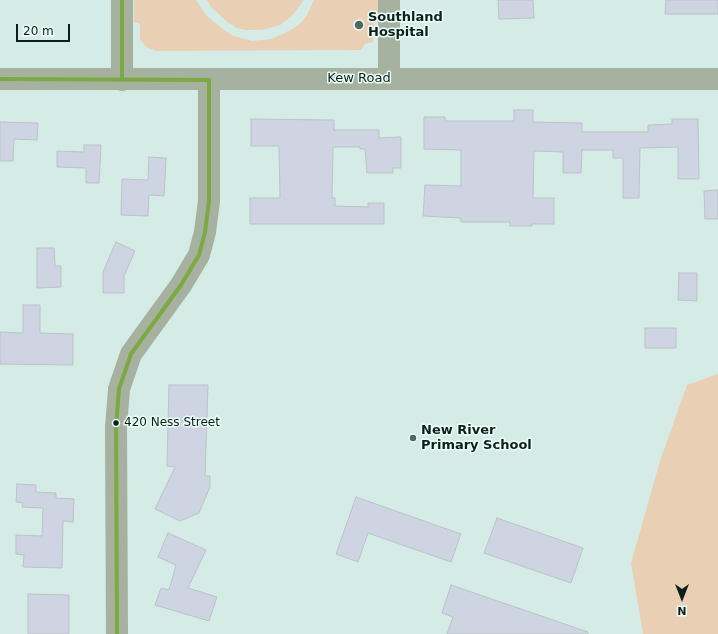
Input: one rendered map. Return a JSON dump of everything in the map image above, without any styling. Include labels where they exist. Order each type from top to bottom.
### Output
[{"type":"street","points":[[122,0],[122,80]]},
{"type":"street","points":[[389,0],[389,79]]},
{"type":"street","name":"Kew Road","points":[[0,79],[718,79]]},
{"type":"street","points":[[117,634],[116,427],[119,390],[132,354],[181,285],[199,255],[205,232],[208,201],[209,80]]},
{"type":"shaded area","points":[[134,0],[196,0],[207,16],[225,31],[234,36],[252,41],[271,39],[300,24],[307,15],[314,0],[379,0],[378,22],[374,23],[373,42],[365,44],[361,50],[156,51],[146,47],[140,39],[140,24],[134,22]]},
{"type":"shaded area","points":[[207,0],[304,0],[292,16],[280,25],[262,30],[246,30],[237,28],[227,22],[211,7]]},
{"type":"shaded area","points":[[718,374],[718,634],[643,634],[631,563],[660,461],[687,385]]},
{"type":"building","points":[[498,0],[533,0],[534,18],[499,19]]},
{"type":"building","points":[[666,0],[718,0],[718,14],[665,14]]},
{"type":"building","points":[[514,110],[533,110],[533,122],[582,123],[582,132],[648,132],[648,125],[672,124],[672,119],[698,119],[699,179],[678,179],[678,147],[640,148],[639,198],[623,198],[623,158],[613,158],[613,150],[582,150],[581,173],[563,173],[563,152],[534,151],[533,198],[554,198],[554,224],[510,226],[510,222],[461,222],[461,218],[423,216],[425,185],[461,186],[461,150],[424,149],[424,117],[445,117],[445,121],[514,121]]},
{"type":"building","points":[[251,119],[334,120],[334,130],[379,130],[379,138],[401,137],[401,168],[393,168],[393,173],[367,173],[365,149],[360,149],[360,147],[333,147],[332,198],[335,198],[335,206],[368,207],[368,203],[384,203],[384,224],[250,224],[250,198],[280,198],[279,146],[251,146]]},
{"type":"building","points":[[0,122],[38,123],[37,140],[14,139],[13,161],[0,161]]},
{"type":"building","points":[[84,145],[101,145],[99,183],[86,183],[86,168],[57,167],[57,151],[84,152]]},
{"type":"building","points":[[149,157],[166,158],[164,196],[149,195],[148,216],[121,215],[122,179],[148,180]]},
{"type":"building","points":[[718,190],[718,219],[705,219],[704,191]]},
{"type":"building","points":[[116,242],[135,251],[124,276],[124,293],[103,293],[103,272]]},
{"type":"building","points":[[37,248],[54,248],[55,266],[61,266],[61,287],[37,288]]},
{"type":"building","points":[[679,273],[697,273],[697,301],[678,300]]},
{"type":"building","points":[[23,305],[40,305],[40,333],[73,334],[73,365],[0,364],[0,332],[23,333]]},
{"type":"building","points":[[645,328],[676,328],[676,348],[645,348]]},
{"type":"building","points":[[169,385],[208,385],[205,476],[210,476],[210,487],[199,513],[180,521],[155,509],[175,467],[167,466]]},
{"type":"building","points":[[17,484],[36,485],[36,492],[56,493],[56,498],[74,499],[73,522],[63,521],[62,568],[23,567],[24,555],[16,554],[16,535],[42,536],[43,508],[22,507],[23,503],[16,502]]},
{"type":"building","points":[[356,497],[461,534],[451,562],[368,533],[358,562],[336,554]]},
{"type":"building","points":[[497,518],[583,548],[571,583],[484,553]]},
{"type":"building","points":[[168,533],[206,550],[188,588],[217,597],[209,621],[155,605],[161,588],[169,590],[176,565],[158,557]]},
{"type":"building","points":[[451,585],[588,632],[588,634],[447,634],[453,617],[442,613]]},
{"type":"building","points":[[28,594],[69,595],[69,634],[28,634]]},
{"type":"transit line","points":[[122,0],[122,80]]},
{"type":"transit line","points":[[0,79],[209,80],[209,201],[205,232],[199,255],[181,285],[131,354],[119,389],[116,427],[117,634]]},
{"type":"place","name":"Southland Hospital","points":[[359,25]]},
{"type":"place","name":"420 Ness Street","points":[[116,423]]},
{"type":"place","name":"New River Primary School","points":[[413,438]]}]
